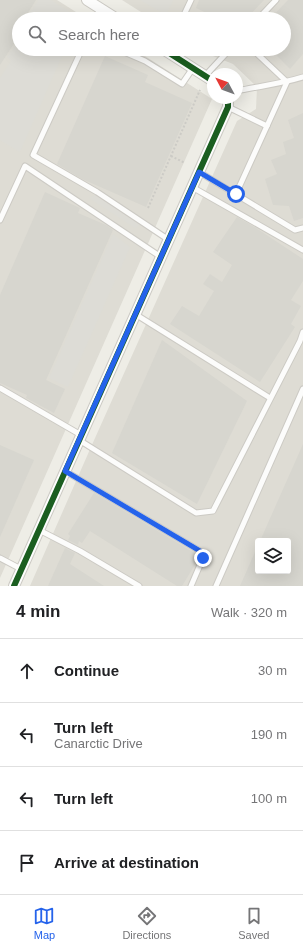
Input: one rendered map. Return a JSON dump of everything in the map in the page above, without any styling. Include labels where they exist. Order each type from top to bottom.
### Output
[{"type":"street","points":[[87,0],[106,12]]},
{"type":"street","points":[[175,56],[207,77]]},
{"type":"street","points":[[14,586],[169,240],[227,104]]},
{"type":"lane","points":[[185,12],[191,0]]},
{"type":"lane","points":[[265,12],[276,0]]},
{"type":"lane","points":[[99,12],[100,8]]},
{"type":"lane","points":[[79,56],[33,155],[97,192],[169,240]]},
{"type":"lane","points":[[133,56],[145,61],[182,84],[192,68]]},
{"type":"lane","points":[[216,68],[225,56]]},
{"type":"lane","points":[[259,56],[287,82]]},
{"type":"lane","points":[[243,90],[287,82],[303,77]]},
{"type":"lane","points":[[236,194],[287,82]]},
{"type":"lane","points":[[231,104],[267,126]]},
{"type":"lane","points":[[0,220],[25,166],[161,257]]},
{"type":"lane","points":[[199,172],[296,230],[303,228]]},
{"type":"lane","points":[[192,186],[303,250]]},
{"type":"lane","points":[[135,314],[270,398]]},
{"type":"lane","points":[[0,388],[196,513],[213,511],[303,332]]},
{"type":"lane","points":[[216,586],[303,389]]},
{"type":"lane","points":[[65,471],[200,551],[203,558],[191,586]]},
{"type":"lane","points":[[39,530],[80,551],[139,586]]},
{"type":"lane","points":[[0,558],[21,569]]},
{"type":"path","points":[[148,208],[200,90]]},
{"type":"path","points":[[170,156],[185,163]]},
{"type":"shaded area","points":[[0,0],[57,0],[76,12],[12,12],[12,56],[145,56],[207,96],[207,104],[210,104],[0,578]]},
{"type":"shaded area","points":[[38,0],[51,0],[70,12],[30,12]]},
{"type":"shaded area","points":[[122,0],[303,0],[303,586],[30,586],[237,121],[256,109],[257,87],[243,74],[243,68],[237,68],[233,64],[213,56],[291,56],[291,12],[141,12]]},
{"type":"shaded area","points":[[140,0],[173,0],[167,12],[161,12]]},
{"type":"shaded area","points":[[12,50],[12,56],[62,56],[20,152],[0,140],[0,78],[11,61],[7,57]]},
{"type":"shaded area","points":[[95,195],[142,224],[135,228],[89,198]]},
{"type":"shaded area","points":[[113,234],[130,247],[68,387],[49,378]]},
{"type":"building","points":[[0,0],[36,0],[28,12],[12,12],[12,47],[0,65]]},
{"type":"building","points":[[199,0],[264,0],[253,12],[204,12],[196,8]]},
{"type":"building","points":[[288,0],[303,0],[303,54],[290,69],[277,56],[291,56],[291,12],[277,12]]},
{"type":"building","points":[[105,56],[148,75],[145,82],[192,103],[146,207],[82,179],[57,164]]},
{"type":"building","points":[[303,113],[303,218],[294,221],[289,206],[273,205],[265,179],[277,174],[271,160],[286,154],[283,142],[294,138],[288,120]]},
{"type":"building","points":[[45,192],[80,208],[78,213],[106,225],[113,230],[46,380],[65,389],[54,413],[26,398],[27,395],[0,383],[0,295]]},
{"type":"building","points":[[237,217],[303,259],[303,281],[291,300],[301,306],[291,324],[295,327],[260,382],[170,324],[182,306],[199,316],[214,291],[203,284],[210,274],[222,282],[232,265],[213,252]]},
{"type":"building","points":[[162,340],[247,401],[197,504],[112,453]]},
{"type":"building","points":[[303,444],[303,586],[240,586],[255,552],[255,574],[291,574],[291,538],[261,538]]},
{"type":"building","points":[[0,445],[34,460],[0,537]]},
{"type":"building","points":[[94,493],[198,555],[199,557],[196,563],[182,586],[177,586],[90,531],[82,543],[79,541],[78,545],[68,540],[70,536],[68,534]]},
{"type":"building","points":[[65,548],[75,553],[70,564],[104,586],[48,586]]},
{"type":"cycle path","points":[[174,56],[207,77]]},
{"type":"cycle path","points":[[14,586],[228,107],[228,104]]},
{"type":"route","points":[[203,558],[200,551],[65,471],[199,172],[210,177],[236,194]]}]
